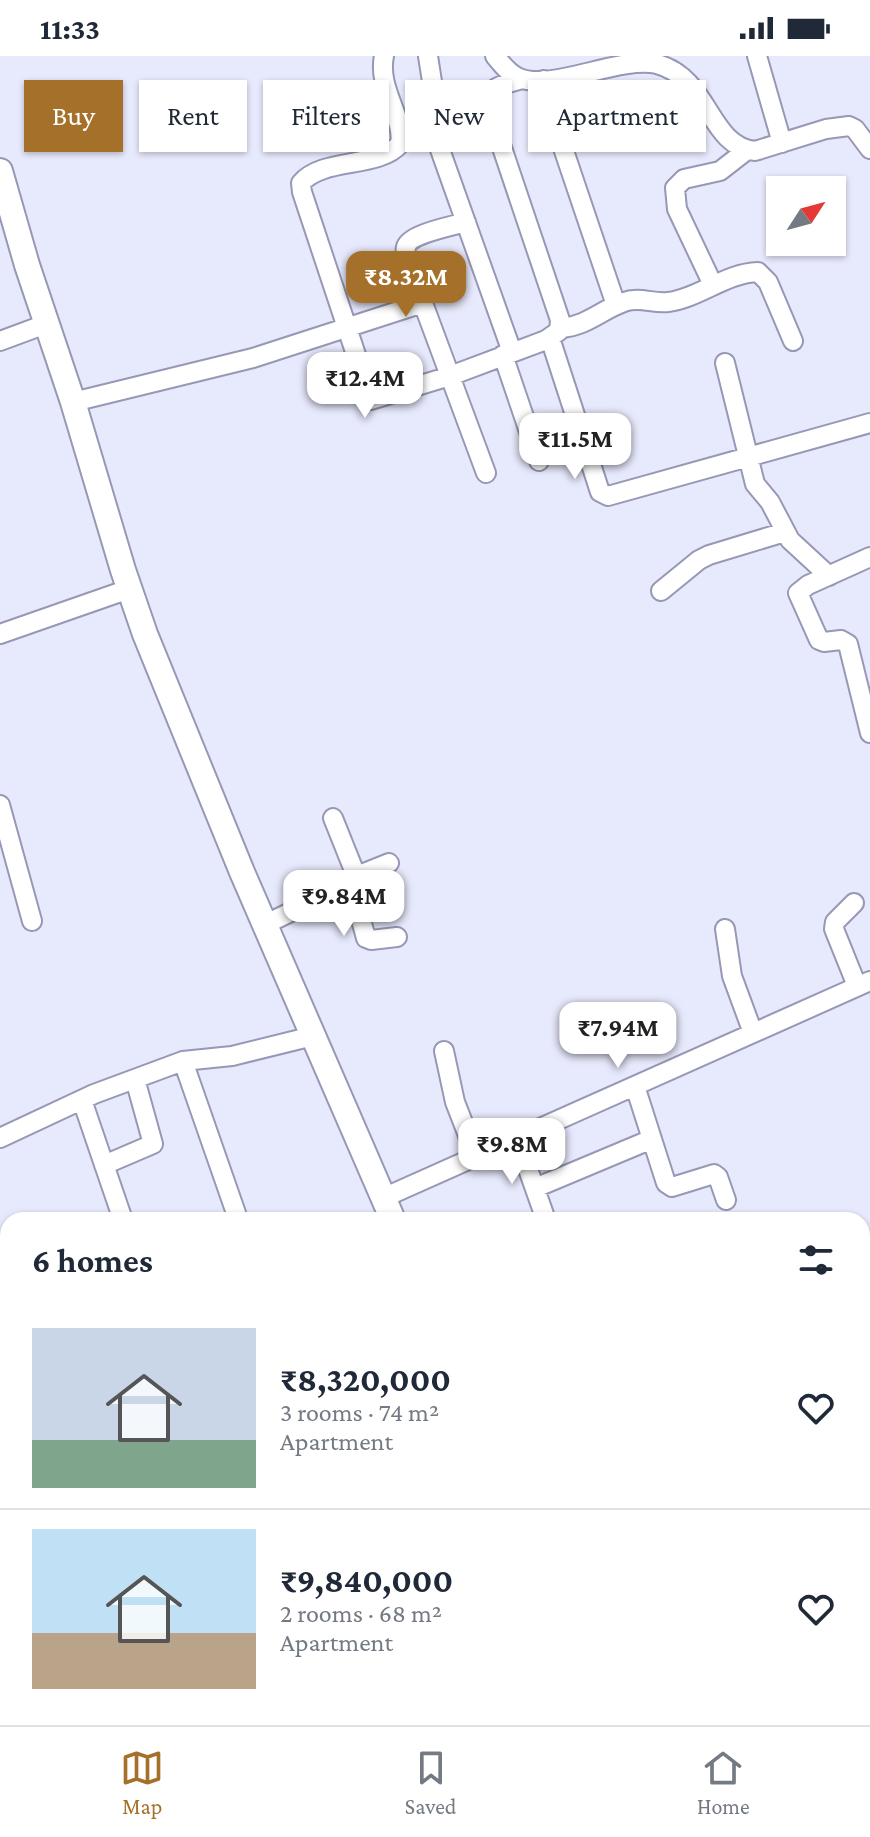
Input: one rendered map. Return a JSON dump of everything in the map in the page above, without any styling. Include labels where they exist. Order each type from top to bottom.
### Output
[{"type":"main road","points":[[0,171],[16,233],[73,402],[129,589],[179,721],[388,1209]]},
{"type":"street","points":[[384,56],[382,69],[387,96],[400,132],[400,144],[389,153],[317,172],[301,183],[371,400],[450,376],[593,320],[631,299],[667,302],[750,272],[765,276],[793,341]]},
{"type":"street","points":[[428,56],[433,88],[432,127],[508,353],[539,461]]},
{"type":"street","points":[[495,56],[506,70],[522,79]]},
{"type":"street","points":[[757,56],[782,143]]},
{"type":"street","points":[[687,80],[655,63],[625,63],[544,80],[522,79],[493,89],[488,98],[511,178],[542,264],[555,333],[600,492],[608,496],[870,423]]},
{"type":"street","points":[[706,103],[726,137],[747,150],[755,151],[826,129],[849,126],[860,133],[870,149]]},
{"type":"street","points":[[713,285],[677,209],[675,188],[684,179],[720,171],[747,150]]},
{"type":"street","points":[[564,152],[616,305]]},
{"type":"street","points":[[466,222],[418,236],[407,242],[405,249],[486,473]]},
{"type":"street","points":[[73,402],[241,361],[423,303]]},
{"type":"street","points":[[0,341],[46,324]]},
{"type":"street","points":[[725,363],[755,484],[770,502],[796,547],[829,576]]},
{"type":"street","points":[[661,591],[699,560],[785,532]]},
{"type":"street","points":[[870,557],[798,593],[819,640],[841,640],[848,644],[870,733]]},
{"type":"street","points":[[0,634],[129,589]]},
{"type":"street","points":[[0,805],[32,921]]},
{"type":"street","points":[[333,818],[353,868],[352,887],[366,938],[397,937]]},
{"type":"street","points":[[266,924],[299,908],[309,895],[389,863]]},
{"type":"street","points":[[388,1209],[476,1156],[864,984],[834,929],[835,922],[854,903]]},
{"type":"street","points":[[725,929],[732,976],[753,1033]]},
{"type":"street","points":[[0,1138],[82,1100],[183,1061],[232,1056],[313,1036]]},
{"type":"street","points":[[444,1051],[455,1102],[476,1156]]},
{"type":"street","points":[[183,1061],[236,1212]]},
{"type":"street","points":[[104,1165],[153,1144],[135,1079]]},
{"type":"street","points":[[635,1086],[670,1187],[714,1174],[726,1200]]},
{"type":"street","points":[[82,1100],[120,1212]]},
{"type":"street","points":[[517,1138],[543,1212]]},
{"type":"street","points":[[535,1188],[652,1139]]}]
